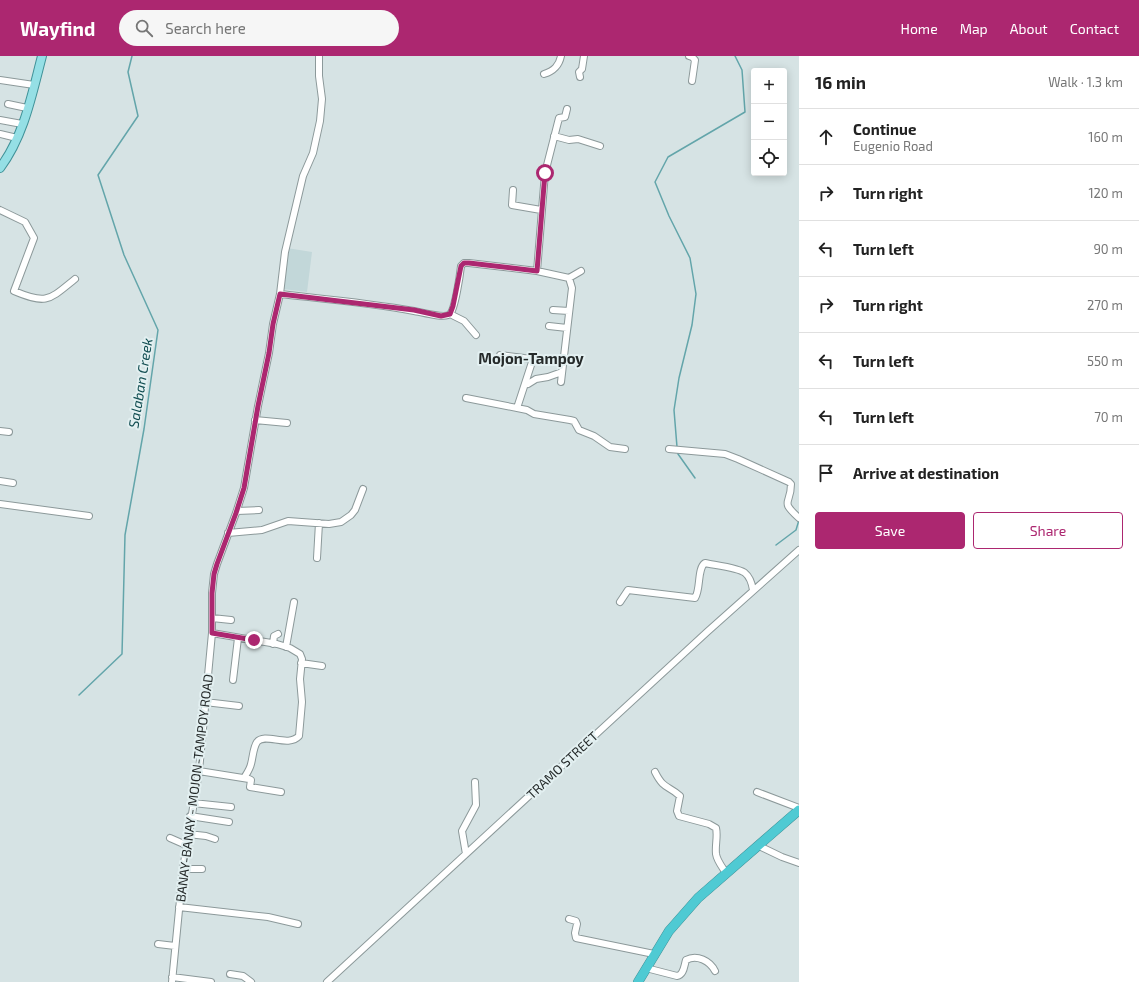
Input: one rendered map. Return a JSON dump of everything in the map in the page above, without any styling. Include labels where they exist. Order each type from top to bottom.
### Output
[{"type":"highway","points":[[638,982],[654,954],[677,920],[698,898],[759,846],[799,809]]},
{"type":"main road","points":[[0,168],[7,159],[17,138],[42,56]]},
{"type":"street","name":"BANAY-BANAY - MOJON-TAMPOY ROAD","points":[[172,980],[186,844],[198,771],[212,633],[214,574],[244,488],[255,420],[280,294],[285,252],[303,176],[313,153],[320,121],[322,99],[319,76],[319,56]]},
{"type":"street","points":[[544,74],[552,72],[557,67],[561,56]]},
{"type":"street","points":[[580,77],[584,56]]},
{"type":"street","points":[[690,56],[695,60],[692,81]]},
{"type":"street","points":[[0,80],[34,85]]},
{"type":"street","points":[[8,104],[27,108]]},
{"type":"street","points":[[537,271],[545,173],[559,118],[565,117],[567,109]]},
{"type":"street","points":[[0,120],[22,124]]},
{"type":"street","points":[[0,134],[17,138]]},
{"type":"street","points":[[554,136],[569,140],[578,139],[600,146]]},
{"type":"street","points":[[513,190],[512,205],[541,210]]},
{"type":"street","points":[[0,210],[25,222],[33,237],[14,290],[31,297],[42,299],[49,298],[75,279]]},
{"type":"street","points":[[450,314],[455,299],[461,266],[464,263],[537,271],[569,278],[581,271]]},
{"type":"street","points":[[561,382],[572,288],[569,278]]},
{"type":"street","points":[[280,294],[414,310],[441,316],[450,314],[464,321],[476,335]]},
{"type":"street","points":[[553,310],[569,311]]},
{"type":"street","points":[[549,326],[567,328]]},
{"type":"street","points":[[500,354],[563,362]]},
{"type":"street","points":[[517,408],[533,359]]},
{"type":"street","points":[[528,384],[536,379],[562,372]]},
{"type":"street","points":[[466,398],[527,410],[534,414],[574,421],[579,430],[594,436],[610,447],[625,449]]},
{"type":"street","points":[[255,420],[287,423]]},
{"type":"street","points":[[0,431],[9,432]]},
{"type":"street","points":[[669,449],[725,454],[789,482],[791,487],[787,504],[788,508],[799,518]]},
{"type":"street","points":[[0,481],[13,483]]},
{"type":"street","points":[[228,533],[262,530],[288,521],[337,523],[351,515],[355,510],[363,489]]},
{"type":"street","points":[[0,504],[89,516]]},
{"type":"street","points":[[237,511],[259,510]]},
{"type":"street","points":[[317,558],[319,523]]},
{"type":"street","name":"TRAMO STREET","points":[[327,982],[753,590],[799,550]]},
{"type":"street","points":[[620,602],[628,590],[695,598],[698,593],[701,567],[705,563],[740,570],[746,573],[753,590]]},
{"type":"street","points":[[286,647],[294,602]]},
{"type":"street","points":[[212,618],[231,620]]},
{"type":"street","points":[[212,633],[286,647],[300,654],[302,702],[298,736],[291,740],[264,739],[258,741],[255,746],[251,766],[244,778]]},
{"type":"street","points":[[273,644],[274,636],[278,634]]},
{"type":"street","points":[[233,680],[238,638]]},
{"type":"street","points":[[301,663],[322,666]]},
{"type":"street","points":[[205,702],[239,706]]},
{"type":"street","points":[[198,771],[244,778],[250,780],[251,788],[281,792]]},
{"type":"street","points":[[655,772],[660,782],[664,786],[680,796],[677,811],[679,816],[709,824],[716,828],[716,854],[726,874]]},
{"type":"street","points":[[466,854],[462,831],[476,805],[475,782]]},
{"type":"street","points":[[757,792],[799,809]]},
{"type":"street","points":[[193,803],[231,807]]},
{"type":"street","points":[[190,816],[229,822]]},
{"type":"street","points":[[188,834],[216,839]]},
{"type":"street","points":[[170,838],[186,844]]},
{"type":"street","points":[[759,846],[799,863]]},
{"type":"street","points":[[183,869],[202,869]]},
{"type":"street","points":[[179,907],[268,917],[298,924]]},
{"type":"street","points":[[569,919],[573,919],[577,924],[575,936],[579,939],[654,954]]},
{"type":"street","points":[[158,944],[175,946]]},
{"type":"street","points":[[646,968],[680,976],[686,960],[694,957],[712,964],[715,971]]},
{"type":"street","points":[[230,974],[243,976],[251,982]]},
{"type":"street","points":[[172,980],[211,982]]},
{"type":"shaded area","points":[[287,248],[312,252],[307,292],[283,289]]},
{"type":"waterway","name":"Salaban Creek","points":[[79,695],[122,654],[125,535],[144,429],[158,330],[124,255],[98,175],[138,116],[128,72],[132,56]]},
{"type":"waterway","points":[[677,447],[674,410],[679,378],[692,325],[696,294],[690,258],[669,216],[655,182],[668,157],[745,112],[742,70],[735,56]]},
{"type":"waterway","points":[[678,451],[678,454],[695,478]]},
{"type":"waterway","points":[[776,545],[796,530],[799,520]]},
{"type":"district","name":"Mojon-Tampoy","points":[[531,358]]},
{"type":"route","points":[[254,640],[212,633],[212,593],[214,574],[217,564],[244,488],[273,324],[280,294],[414,310],[441,316],[448,315],[450,314],[453,306],[461,266],[464,263],[537,271],[545,173]]}]
